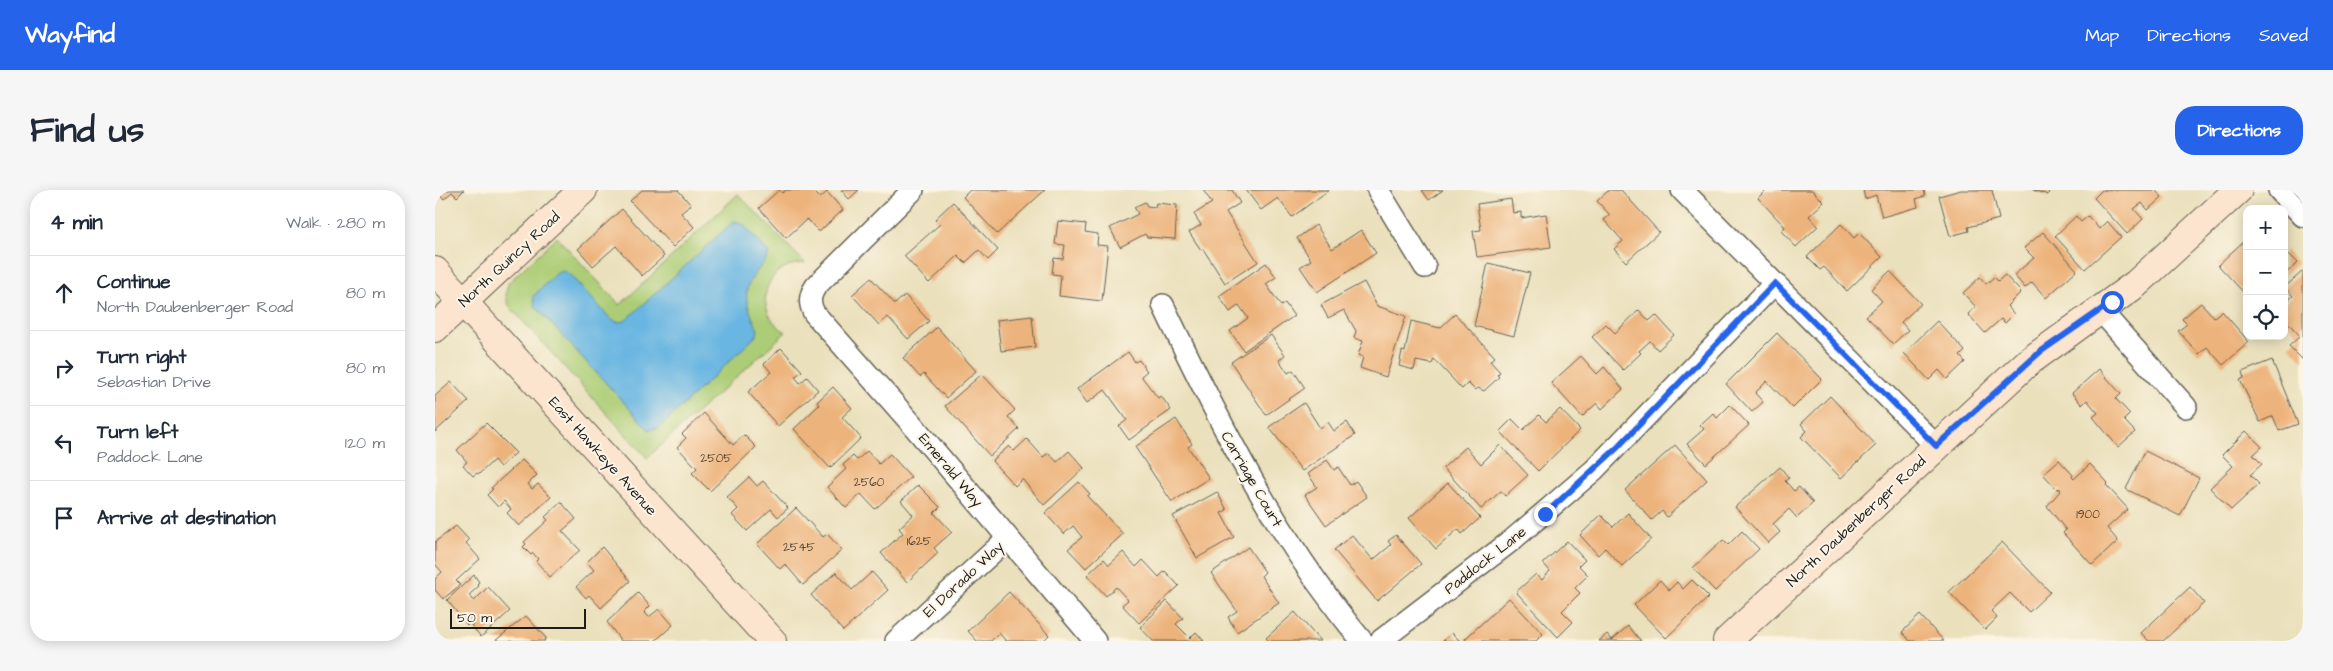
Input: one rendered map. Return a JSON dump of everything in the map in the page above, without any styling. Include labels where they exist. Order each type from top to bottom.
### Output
[{"type":"street","name":"North Quincy Road","points":[[435,328],[583,190]]},
{"type":"street","name":"Emerald Way","points":[[913,190],[816,286],[810,299],[814,313],[911,423],[1095,641]]},
{"type":"street","points":[[1378,190],[1425,267]]},
{"type":"street","points":[[1682,190],[1936,446]]},
{"type":"street","name":"North Daubenberger Road","points":[[1727,641],[2040,352],[2101,311],[2136,284],[2238,190]]},
{"type":"street","points":[[2279,190],[2303,216]]},
{"type":"street","name":"East Hawkeye Avenue","points":[[435,271],[772,641]]},
{"type":"street","name":"Paddock Lane","points":[[1380,641],[1511,541],[1577,487],[1617,448],[1775,283]]},
{"type":"street","name":"Carriage Court","points":[[1163,305],[1214,412],[1249,477],[1299,558],[1361,641]]},
{"type":"street","points":[[2101,311],[2186,407]]},
{"type":"street","name":"El Dorado Way","points":[[896,641],[1008,538]]},
{"type":"green space","points":[[738,194],[805,263],[788,266],[777,273],[770,281],[766,290],[765,300],[771,318],[777,326],[786,332],[647,458],[510,307],[506,297],[509,282],[557,237],[620,305]]},
{"type":"water","points":[[734,221],[742,223],[769,253],[753,277],[747,292],[748,306],[758,330],[757,335],[659,428],[649,430],[535,306],[533,296],[557,273],[563,271],[569,274],[612,320],[618,322],[625,321]]},
{"type":"building","points":[[436,190],[464,190],[457,197],[452,192],[444,199]]},
{"type":"building","points":[[642,190],[678,190],[691,205],[681,213],[694,227],[673,247],[630,201]]},
{"type":"building","points":[[779,190],[782,193],[786,190],[812,190],[820,198],[827,192],[843,210],[819,232],[807,219],[786,238],[759,208]]},
{"type":"building","points":[[841,190],[859,190],[849,199]]},
{"type":"building","points":[[970,190],[1045,190],[997,234],[963,197]]},
{"type":"building","points":[[1203,190],[1232,190],[1240,203],[1226,212],[1258,262],[1225,283],[1203,249],[1201,250],[1189,232],[1201,225],[1194,214],[1212,203]]},
{"type":"building","points":[[1246,190],[1329,190],[1292,217],[1278,198],[1261,210]]},
{"type":"building","points":[[1422,190],[1443,190],[1429,200]]},
{"type":"building","points":[[1609,190],[1621,190],[1659,232],[1626,262],[1614,249],[1623,241],[1604,220],[1610,215],[1597,201]]},
{"type":"building","points":[[1766,190],[1812,190],[1824,202],[1809,216],[1818,226],[1796,247],[1781,231],[1785,227],[1758,198]]},
{"type":"building","points":[[1863,190],[1924,190],[1925,196],[1916,199],[1918,207],[1882,217],[1876,195],[1865,199]]},
{"type":"building","points":[[1961,190],[1992,190],[1999,219],[1968,227],[1969,231],[1950,236],[1939,196]]},
{"type":"building","points":[[2033,190],[2049,190],[2048,195]]},
{"type":"building","points":[[2102,190],[2155,190],[2162,197],[2148,210],[2142,203],[2134,209],[2143,219],[2127,234],[2094,198]]},
{"type":"building","points":[[1511,199],[1513,213],[1521,212],[1521,218],[1546,214],[1551,247],[1477,257],[1473,231],[1481,230],[1477,204]]},
{"type":"building","points":[[953,202],[998,250],[988,260],[979,250],[965,263],[958,256],[929,283],[904,256],[940,224],[935,219]]},
{"type":"building","points":[[1145,202],[1147,206],[1155,207],[1156,203],[1177,205],[1175,239],[1147,237],[1145,234],[1120,247],[1110,228],[1138,214],[1134,207]]},
{"type":"building","points":[[622,209],[664,256],[642,276],[616,246],[593,266],[578,249]]},
{"type":"building","points":[[2076,216],[2081,222],[2088,216],[2099,229],[2107,221],[2121,237],[2085,269],[2055,236]]},
{"type":"building","points":[[1058,221],[1086,224],[1085,232],[1098,234],[1097,245],[1108,246],[1102,301],[1059,296],[1061,275],[1052,274],[1054,258],[1063,259],[1065,245],[1055,244]]},
{"type":"building","points":[[1841,224],[1854,238],[1859,233],[1882,257],[1847,291],[1824,267],[1820,270],[1807,257]]},
{"type":"building","points":[[1316,225],[1332,249],[1361,230],[1376,253],[1317,292],[1300,267],[1311,260],[1297,238]]},
{"type":"building","points":[[2043,232],[2077,270],[2046,298],[2032,282],[2025,288],[2014,275],[2034,258],[2024,248]]},
{"type":"building","points":[[2243,242],[2243,292],[2218,265]]},
{"type":"building","points":[[2288,253],[2298,263],[2288,272]]},
{"type":"building","points":[[1266,263],[1276,277],[1266,284],[1281,306],[1285,303],[1294,316],[1244,351],[1230,331],[1248,318],[1239,305],[1230,312],[1219,296]]},
{"type":"building","points":[[1488,263],[1530,273],[1514,336],[1474,326]]},
{"type":"building","points":[[1890,271],[1921,304],[1901,322],[1908,330],[1893,344],[1866,316],[1882,301],[1871,289]]},
{"type":"building","points":[[2303,271],[2303,360],[2289,346],[2300,336],[2288,322],[2288,300],[2293,296],[2288,290],[2288,284]]},
{"type":"building","points":[[2005,275],[2021,292],[2007,306],[2014,314],[2005,323],[2001,319],[1985,333],[1968,314],[1976,307],[1963,293],[1980,277],[1986,284],[1994,277],[1998,281]]},
{"type":"building","points":[[871,278],[895,304],[905,295],[929,321],[908,339],[888,317],[879,325],[852,295]]},
{"type":"building","points":[[1364,282],[1377,306],[1406,316],[1386,377],[1360,368],[1363,357],[1358,355],[1363,341],[1354,338],[1356,331],[1344,310],[1328,318],[1321,305]]},
{"type":"building","points":[[2201,303],[2214,317],[2222,311],[2243,335],[2243,340],[2249,342],[2223,365],[2207,347],[2199,354],[2178,331],[2187,324],[2182,319]]},
{"type":"building","points":[[1639,310],[1649,321],[1656,315],[1674,335],[1658,350],[1650,341],[1639,351],[1641,353],[1623,370],[1592,337],[1606,324],[1615,333]]},
{"type":"building","points":[[1455,314],[1495,357],[1490,361],[1500,372],[1497,375],[1499,377],[1484,391],[1478,388],[1475,390],[1468,383],[1462,389],[1434,359],[1432,364],[1416,361],[1414,370],[1399,366],[1402,351],[1405,352],[1411,321],[1440,328]]},
{"type":"building","points":[[1032,316],[1035,347],[1001,351],[997,320]]},
{"type":"building","points":[[1937,321],[1965,351],[1960,356],[1965,362],[1947,379],[1939,370],[1929,380],[1904,353]]},
{"type":"building","points":[[937,327],[976,371],[946,398],[924,374],[920,377],[903,358]]},
{"type":"building","points":[[1777,333],[1822,379],[1793,408],[1767,381],[1755,393],[1763,402],[1752,412],[1726,384]]},
{"type":"building","points":[[1271,335],[1285,355],[1279,360],[1288,373],[1293,370],[1305,388],[1266,415],[1231,362]]},
{"type":"building","points":[[781,348],[802,371],[795,377],[800,383],[807,377],[818,390],[778,426],[748,392],[771,372],[764,364]]},
{"type":"building","points":[[1128,352],[1135,362],[1139,360],[1147,371],[1141,376],[1158,398],[1161,396],[1171,410],[1129,440],[1119,426],[1127,420],[1105,390],[1087,403],[1077,389]]},
{"type":"building","points":[[1581,356],[1597,374],[1604,367],[1623,389],[1602,409],[1597,403],[1582,417],[1551,383]]},
{"type":"building","points":[[2272,360],[2298,424],[2279,431],[2273,416],[2260,422],[2240,380],[2244,378],[2242,372]]},
{"type":"building","points":[[2099,369],[2121,394],[2116,399],[2130,414],[2124,420],[2135,432],[2118,447],[2093,417],[2098,413],[2087,400],[2082,405],[2072,393]]},
{"type":"building","points":[[982,374],[1015,410],[1008,417],[1019,429],[990,456],[945,406]]},
{"type":"building","points":[[451,382],[469,401],[435,432],[435,396]]},
{"type":"building","points":[[833,387],[852,408],[842,417],[861,438],[830,468],[794,429],[819,405],[817,402]]},
{"type":"building","points":[[1830,396],[1876,445],[1841,478],[1801,437],[1807,431],[1801,424]]},
{"type":"building","points":[[1304,403],[1320,428],[1328,422],[1334,431],[1347,422],[1355,435],[1302,471],[1269,427]]},
{"type":"building","points":[[1730,405],[1749,425],[1706,464],[1687,444],[1704,429],[1700,425],[1713,413],[1717,418]]},
{"type":"building","points":[[1560,409],[1580,430],[1538,471],[1500,431],[1512,419],[1523,430],[1539,415],[1546,422]]},
{"type":"building","points":[[704,413],[733,445],[744,435],[756,447],[710,491],[692,473],[697,468],[677,447],[686,438],[682,434]]},
{"type":"building","points":[[1176,419],[1192,444],[1188,447],[1209,478],[1172,502],[1135,447]]},
{"type":"building","points":[[486,423],[516,453],[500,467],[494,460],[479,474],[477,473],[473,476],[463,465],[467,462],[457,450]]},
{"type":"building","points":[[2246,431],[2262,447],[2253,455],[2262,464],[2250,475],[2259,484],[2231,510],[2210,488],[2233,466],[2222,455]]},
{"type":"building","points":[[1027,439],[1043,457],[1049,453],[1057,462],[1069,451],[1084,468],[1044,505],[1022,479],[1015,486],[992,461],[1009,446],[1014,451]]},
{"type":"building","points":[[1500,445],[1528,475],[1505,496],[1501,491],[1481,509],[1443,468],[1466,447],[1481,464]]},
{"type":"building","points":[[1675,445],[1707,480],[1667,517],[1662,511],[1652,520],[1625,490]]},
{"type":"building","points":[[867,451],[879,464],[890,454],[911,477],[875,509],[861,494],[846,508],[827,487],[846,469],[843,465],[853,456],[857,460]]},
{"type":"building","points":[[2145,451],[2199,478],[2180,516],[2126,489]]},
{"type":"building","points":[[522,460],[537,475],[528,484],[532,489],[538,484],[551,497],[519,526],[507,513],[511,509],[504,501],[498,507],[487,495],[493,489],[491,488]]},
{"type":"building","points":[[1327,460],[1334,470],[1338,467],[1350,485],[1356,481],[1367,497],[1326,525],[1305,495],[1317,487],[1308,474]]},
{"type":"building","points":[[2059,460],[2073,475],[2074,479],[2090,464],[2128,509],[2107,528],[2118,541],[2092,565],[2063,533],[2066,530],[2047,506],[2061,490],[2059,488],[2058,490],[2043,474]]},
{"type":"building","points":[[1780,467],[1789,478],[1785,481],[1794,491],[1799,487],[1813,503],[1797,518],[1789,509],[1773,524],[1780,532],[1768,543],[1735,507]]},
{"type":"building","points":[[749,477],[757,486],[763,481],[788,508],[778,517],[771,509],[747,531],[732,515],[738,509],[727,497]]},
{"type":"building","points":[[1079,482],[1090,494],[1087,496],[1123,534],[1086,568],[1068,549],[1082,537],[1073,526],[1064,534],[1045,513]]},
{"type":"building","points":[[1448,483],[1480,518],[1462,534],[1458,529],[1436,549],[1409,518]]},
{"type":"building","points":[[918,485],[940,507],[934,513],[952,532],[934,548],[938,553],[907,582],[881,553],[903,533],[899,528],[913,515],[901,501]]},
{"type":"building","points":[[1217,492],[1227,510],[1221,513],[1234,537],[1197,558],[1173,516]]},
{"type":"building","points":[[561,502],[576,519],[562,531],[580,550],[550,577],[536,561],[538,559],[533,553],[531,555],[523,547],[526,544],[524,542],[548,520],[545,517]]},
{"type":"building","points":[[796,508],[823,537],[827,534],[842,550],[803,585],[785,564],[780,569],[757,544]]},
{"type":"building","points":[[1628,513],[1651,539],[1622,566],[1605,548],[1598,555],[1580,535],[1601,515],[1613,527]]},
{"type":"building","points":[[456,526],[469,540],[466,543],[480,559],[456,581],[460,585],[443,599],[435,590],[435,579],[442,572],[435,564],[435,542]]},
{"type":"building","points":[[1742,531],[1759,549],[1715,591],[1693,568],[1723,540],[1728,545]]},
{"type":"building","points":[[1352,535],[1373,560],[1391,545],[1388,541],[1396,535],[1421,564],[1377,601],[1334,550]]},
{"type":"building","points":[[1567,541],[1585,560],[1579,566],[1588,575],[1575,588],[1580,593],[1562,611],[1573,622],[1558,637],[1516,592],[1536,574],[1542,580],[1550,571],[1543,563]]},
{"type":"building","points":[[2002,542],[2050,592],[2029,612],[2010,593],[1991,611],[1997,618],[1985,630],[1949,592]]},
{"type":"building","points":[[602,547],[630,581],[601,608],[589,595],[586,598],[576,587],[594,570],[587,562]]},
{"type":"building","points":[[1248,547],[1265,572],[1261,576],[1279,603],[1237,632],[1228,617],[1237,611],[1211,573]]},
{"type":"building","points":[[1123,552],[1136,567],[1143,560],[1159,577],[1165,571],[1179,586],[1139,623],[1122,605],[1128,600],[1116,587],[1106,596],[1087,575],[1104,559],[1109,565]]},
{"type":"building","points":[[836,572],[852,590],[872,572],[888,590],[843,631],[811,595]]},
{"type":"building","points":[[474,575],[479,582],[477,584],[479,586],[469,595],[474,601],[488,587],[510,611],[481,637],[471,625],[473,624],[470,621],[467,625],[447,600]]},
{"type":"building","points":[[1660,580],[1669,590],[1677,582],[1683,589],[1692,580],[1709,597],[1666,638],[1634,605]]},
{"type":"building","points":[[2190,587],[2204,603],[2163,641],[2149,641],[2141,633]]},
{"type":"building","points":[[1009,592],[1049,635],[1043,641],[1006,641],[999,633],[991,641],[977,641],[968,631]]},
{"type":"building","points":[[638,593],[650,606],[644,612],[649,617],[659,609],[673,625],[655,641],[621,641],[607,622]]},
{"type":"building","points":[[1509,598],[1543,634],[1536,641],[1466,641],[1465,639]]},
{"type":"building","points":[[1167,601],[1183,618],[1176,624],[1190,638],[1196,632],[1204,641],[1153,641],[1140,627]]},
{"type":"building","points":[[1295,612],[1320,641],[1269,641],[1266,638]]},
{"type":"building","points":[[1920,615],[1944,641],[1910,641],[1902,632]]},
{"type":"building","points":[[526,616],[546,638],[544,639],[545,641],[495,641]]},
{"type":"building","points":[[1628,626],[1641,641],[1599,641],[1607,634],[1612,640]]},
{"type":"building","points":[[1452,633],[1460,641],[1443,641]]},
{"type":"route","points":[[1545,514],[1617,448],[1695,364],[1775,283],[1936,446],[2040,352],[2112,302]]}]
